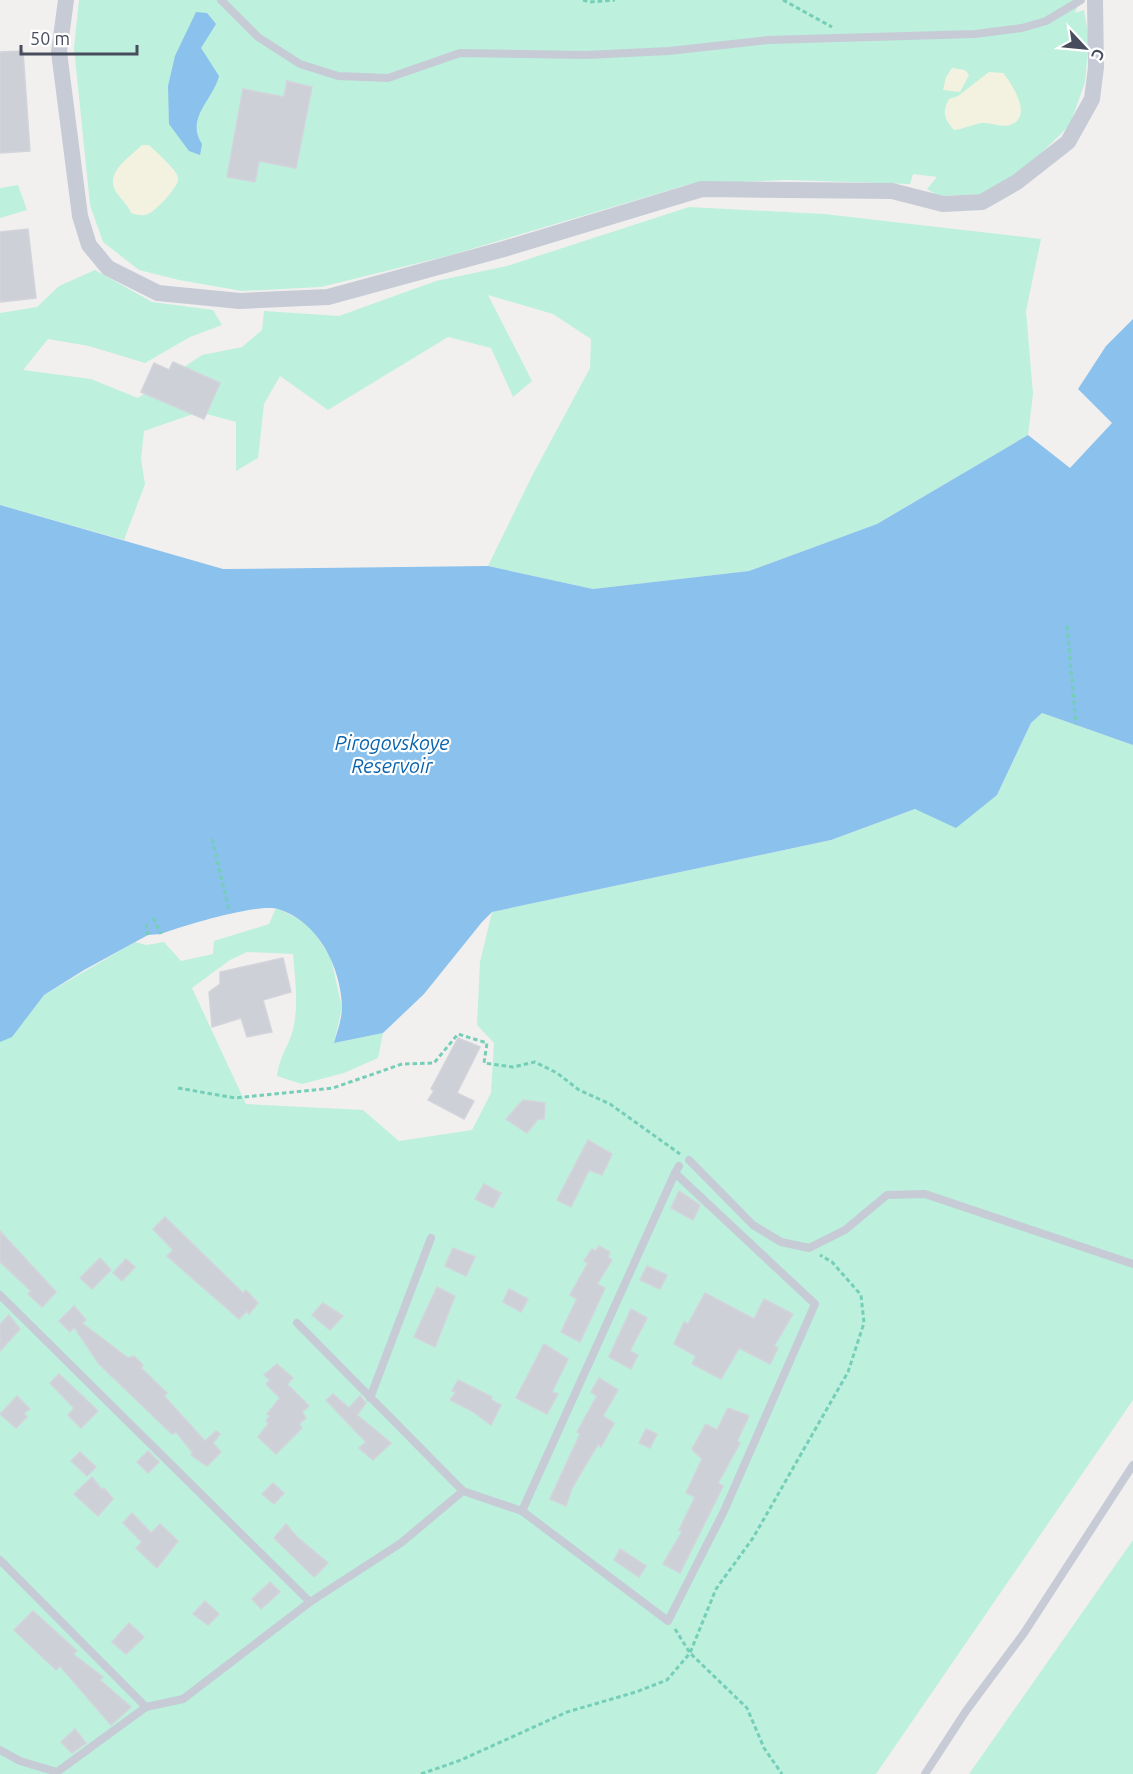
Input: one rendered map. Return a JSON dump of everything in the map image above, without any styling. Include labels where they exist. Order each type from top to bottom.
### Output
[{"type":"street","points":[[66,0],[59,52],[80,216],[89,245],[108,268],[158,293],[240,301],[328,297],[504,249],[702,189],[892,191],[944,204],[982,202],[1017,182],[1068,142],[1092,99],[1096,67],[1095,0]]},
{"type":"lane","points":[[221,0],[266,42],[300,64],[338,76],[388,78],[460,53],[586,56],[669,51],[768,40],[975,34],[1022,28],[1046,21],[1081,0]]},
{"type":"lane","points":[[689,1160],[753,1225],[782,1242],[809,1248],[845,1230],[887,1195],[925,1194],[1133,1264]]},
{"type":"lane","points":[[297,1323],[463,1491],[522,1511],[668,1621],[724,1511],[815,1305],[677,1170],[522,1511]]},
{"type":"lane","points":[[370,1398],[431,1238]]},
{"type":"lane","points":[[0,1295],[310,1602]]},
{"type":"lane","points":[[925,1774],[966,1710],[1024,1633],[1133,1465]]},
{"type":"lane","points":[[0,1750],[20,1761],[57,1772],[146,1707],[183,1699],[310,1602],[401,1543],[463,1491]]},
{"type":"lane","points":[[0,1560],[146,1707]]},
{"type":"path","points":[[583,0],[590,2],[615,0]]},
{"type":"path","points":[[783,0],[795,2],[850,38]]},
{"type":"path","points":[[1066,626],[1076,724]]},
{"type":"path","points":[[212,838],[229,910]]},
{"type":"path","points":[[153,918],[161,934]]},
{"type":"path","points":[[146,924],[148,935]]},
{"type":"path","points":[[178,1088],[235,1098],[333,1088],[402,1064],[434,1063],[458,1034],[487,1043],[484,1063],[513,1067],[535,1062],[556,1073],[579,1090],[610,1104],[689,1160]]},
{"type":"path","points":[[668,1621],[690,1653],[747,1708],[764,1748],[782,1774]]},
{"type":"green space","points":[[79,0],[1080,0],[1075,13],[1084,10],[1089,39],[1085,82],[1070,125],[1027,167],[989,194],[938,196],[927,189],[937,177],[913,174],[910,184],[787,180],[690,184],[451,255],[321,287],[242,291],[179,280],[139,270],[103,242],[90,205],[74,48]]},
{"type":"green space","points":[[18,185],[27,210],[0,218],[0,188]]},
{"type":"green space","points":[[689,207],[824,214],[1041,239],[1026,311],[1033,394],[1028,435],[877,524],[749,571],[593,589],[488,566],[532,476],[590,368],[591,339],[553,314],[488,295],[532,381],[513,397],[491,348],[448,337],[328,410],[280,376],[264,404],[258,458],[236,471],[236,422],[199,412],[144,431],[141,459],[145,484],[124,540],[0,505],[0,313],[37,307],[59,286],[95,270],[152,302],[213,310],[222,325],[190,337],[145,363],[89,346],[48,339],[23,370],[91,379],[138,398],[202,355],[242,347],[262,330],[264,311],[339,316],[436,281],[507,266]]},
{"type":"green space","points":[[1042,713],[1133,745],[1133,1400],[876,1774],[0,1774],[0,1037],[44,995],[135,942],[146,945],[164,942],[181,961],[213,954],[214,941],[269,924],[276,908],[308,923],[331,958],[342,1008],[334,1043],[383,1033],[378,1058],[344,1073],[302,1084],[277,1076],[294,1026],[296,995],[293,954],[247,952],[230,960],[192,988],[246,1104],[363,1110],[399,1141],[472,1130],[491,1093],[494,1043],[477,1025],[480,962],[492,912],[831,840],[915,809],[997,795],[1031,723]]},
{"type":"green space","points":[[1133,1540],[1133,1774],[969,1774]]},
{"type":"sand","points":[[952,68],[965,70],[969,75],[960,92],[943,90],[946,77]]},
{"type":"sand","points":[[989,72],[1003,73],[1011,84],[1021,108],[1017,121],[1007,126],[982,123],[954,130],[945,115],[949,99],[958,96]]},
{"type":"sand","points":[[142,145],[149,145],[170,165],[178,181],[163,202],[150,213],[138,215],[131,213],[115,190],[113,183],[116,171]]},
{"type":"water","points":[[196,12],[207,13],[216,24],[201,48],[219,76],[198,117],[198,135],[202,144],[200,155],[189,151],[169,124],[168,86],[175,56]]},
{"type":"water","name":"Pirogovskoye Reservoir","points":[[1133,319],[1133,745],[1042,713],[1031,723],[997,795],[956,828],[915,809],[831,840],[492,912],[424,994],[383,1033],[334,1043],[342,1007],[341,992],[332,962],[316,935],[305,924],[292,915],[278,909],[268,908],[238,912],[161,934],[148,935],[44,995],[12,1037],[0,1042],[0,505],[223,569],[488,566],[593,589],[749,571],[877,524],[1028,435],[1070,468],[1112,423],[1078,389],[1106,346]]},
{"type":"building","points":[[23,51],[30,151],[0,153],[0,52]]},
{"type":"building","points":[[287,81],[312,87],[296,168],[259,161],[255,182],[227,177],[243,89],[284,97]]},
{"type":"building","points":[[28,229],[36,298],[0,302],[0,232]]},
{"type":"building","points":[[173,362],[220,383],[204,419],[141,392],[154,363],[169,370]]},
{"type":"building","points":[[283,958],[291,992],[263,1000],[272,1032],[247,1037],[241,1018],[212,1027],[209,992],[220,984],[220,972]]},
{"type":"building","points":[[458,1038],[480,1047],[457,1093],[474,1101],[464,1119],[428,1100],[434,1091],[431,1089]]},
{"type":"building","points":[[523,1100],[545,1103],[544,1119],[538,1119],[527,1133],[506,1119]]},
{"type":"building","points":[[588,1140],[612,1154],[602,1175],[589,1170],[571,1207],[557,1200]]},
{"type":"building","points":[[484,1184],[501,1193],[493,1208],[475,1199]]},
{"type":"building","points":[[679,1191],[700,1205],[693,1220],[671,1208]]},
{"type":"building","points":[[165,1217],[243,1293],[246,1290],[258,1303],[249,1314],[247,1311],[239,1319],[167,1256],[173,1250],[153,1229]]},
{"type":"building","points":[[0,1231],[56,1292],[42,1307],[28,1294],[31,1291],[0,1262]]},
{"type":"building","points":[[599,1246],[610,1252],[608,1257],[612,1260],[597,1284],[605,1288],[580,1342],[561,1332],[577,1299],[570,1295],[588,1263],[584,1261],[592,1249],[596,1251]]},
{"type":"building","points":[[453,1248],[475,1257],[466,1276],[445,1266]]},
{"type":"building","points":[[100,1258],[111,1270],[92,1289],[80,1278]]},
{"type":"building","points":[[126,1259],[135,1267],[122,1281],[113,1273]]},
{"type":"building","points":[[647,1266],[667,1275],[660,1289],[640,1280]]},
{"type":"building","points":[[437,1287],[455,1296],[435,1347],[414,1337]]},
{"type":"building","points":[[509,1289],[528,1299],[521,1312],[503,1302]]},
{"type":"building","points":[[705,1293],[754,1319],[764,1299],[793,1314],[774,1346],[778,1348],[770,1364],[739,1348],[721,1379],[692,1364],[696,1356],[674,1344],[684,1322],[688,1324]]},
{"type":"building","points":[[323,1303],[343,1316],[330,1330],[312,1315]]},
{"type":"building","points":[[74,1306],[86,1320],[82,1323],[128,1358],[134,1356],[143,1365],[141,1368],[167,1393],[164,1396],[205,1441],[216,1431],[220,1434],[213,1443],[221,1452],[207,1466],[191,1455],[193,1453],[176,1432],[172,1434],[99,1364],[74,1327],[70,1332],[59,1321]]},
{"type":"building","points":[[631,1309],[647,1318],[630,1351],[638,1355],[631,1369],[609,1357]]},
{"type":"building","points":[[9,1315],[20,1329],[0,1351],[0,1324]]},
{"type":"building","points":[[544,1344],[568,1359],[552,1392],[558,1394],[547,1414],[516,1398]]},
{"type":"building","points":[[277,1364],[293,1378],[287,1384],[309,1406],[302,1412],[306,1418],[299,1424],[302,1428],[276,1454],[258,1437],[269,1423],[266,1421],[270,1416],[267,1414],[280,1398],[266,1384],[270,1380],[264,1375]]},
{"type":"building","points":[[59,1374],[98,1411],[81,1428],[68,1415],[74,1408],[50,1383]]},
{"type":"building","points":[[599,1378],[618,1390],[603,1416],[614,1423],[601,1447],[598,1444],[572,1488],[566,1506],[550,1499],[580,1434],[577,1432],[597,1396],[591,1392]]},
{"type":"building","points":[[458,1380],[492,1397],[491,1400],[501,1405],[491,1425],[472,1411],[450,1400],[456,1392],[452,1391]]},
{"type":"building","points":[[333,1394],[349,1408],[360,1396],[366,1403],[357,1415],[391,1443],[373,1460],[359,1448],[366,1442],[326,1400]]},
{"type":"building","points":[[17,1396],[30,1409],[24,1413],[27,1417],[16,1428],[0,1414]]},
{"type":"building","points":[[728,1408],[749,1416],[737,1441],[740,1443],[718,1483],[723,1486],[680,1573],[663,1564],[682,1532],[679,1530],[695,1497],[686,1493],[702,1459],[692,1449],[706,1424],[717,1430]]},
{"type":"building","points":[[646,1429],[657,1434],[650,1448],[639,1443]]},
{"type":"building","points":[[148,1451],[159,1462],[148,1473],[137,1462]]},
{"type":"building","points":[[80,1452],[96,1467],[87,1476],[71,1461]]},
{"type":"building","points":[[92,1477],[113,1499],[98,1516],[74,1494]]},
{"type":"building","points":[[273,1483],[284,1493],[274,1504],[262,1494]]},
{"type":"building","points":[[132,1513],[151,1533],[160,1524],[178,1541],[157,1568],[136,1548],[142,1542],[123,1523]]},
{"type":"building","points":[[286,1524],[297,1537],[328,1563],[314,1577],[274,1538]]},
{"type":"building","points":[[620,1549],[646,1566],[639,1577],[614,1560]]},
{"type":"building","points":[[270,1582],[280,1592],[261,1609],[252,1599]]},
{"type":"building","points":[[205,1601],[219,1614],[208,1625],[193,1614]]},
{"type":"building","points":[[33,1611],[77,1651],[73,1654],[103,1677],[100,1680],[131,1707],[111,1725],[60,1666],[56,1670],[14,1630]]},
{"type":"building","points":[[129,1623],[144,1637],[126,1654],[112,1642]]},
{"type":"building","points":[[75,1729],[86,1743],[72,1753],[61,1742]]}]
